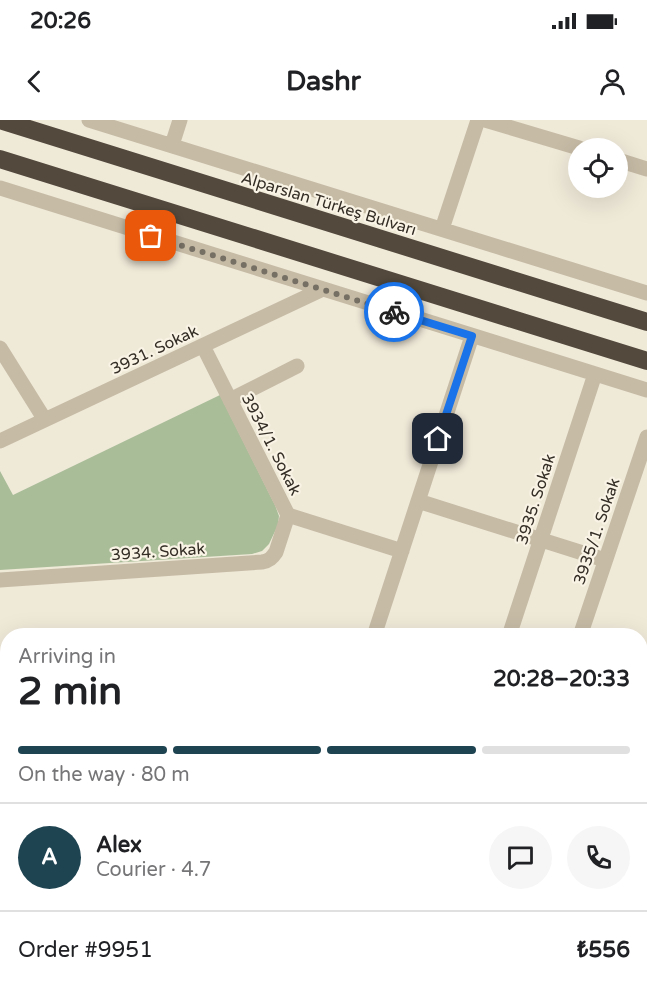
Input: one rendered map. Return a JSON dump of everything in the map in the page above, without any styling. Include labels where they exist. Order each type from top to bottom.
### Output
[{"type":"highway","name":"Alparslan Türkeş Bulvarı","points":[[0,120],[647,322]]},
{"type":"highway","points":[[0,159],[647,361]]},
{"type":"street","points":[[89,120],[647,293]]},
{"type":"street","points":[[171,146],[180,120]]},
{"type":"street","points":[[442,229],[478,120]]},
{"type":"street","points":[[485,120],[568,145]]},
{"type":"street","points":[[628,163],[647,169]]},
{"type":"street","points":[[0,188],[647,390]]},
{"type":"street","name":"3931. Sokak","points":[[0,441],[323,289]]},
{"type":"street","points":[[377,628],[472,336]]},
{"type":"street","name":"3934/1. Sokak","points":[[203,346],[288,515],[402,551]]},
{"type":"street","points":[[0,348],[45,420]]},
{"type":"street","points":[[230,400],[297,366]]},
{"type":"street","name":"3935. Sokak","points":[[512,628],[595,374]]},
{"type":"street","name":"3935/1. Sokak","points":[[583,628],[647,437]]},
{"type":"street","points":[[418,501],[605,561]]},
{"type":"street","name":"3934. Sokak","points":[[0,580],[268,561],[276,552],[288,515]]},
{"type":"green space","points":[[220,395],[279,516],[278,525],[269,544],[262,551],[252,554],[0,570],[0,471],[13,495]]},
{"type":"way so far","points":[[151,236],[394,312]]},
{"type":"route","points":[[394,312],[472,336],[438,439]]}]
